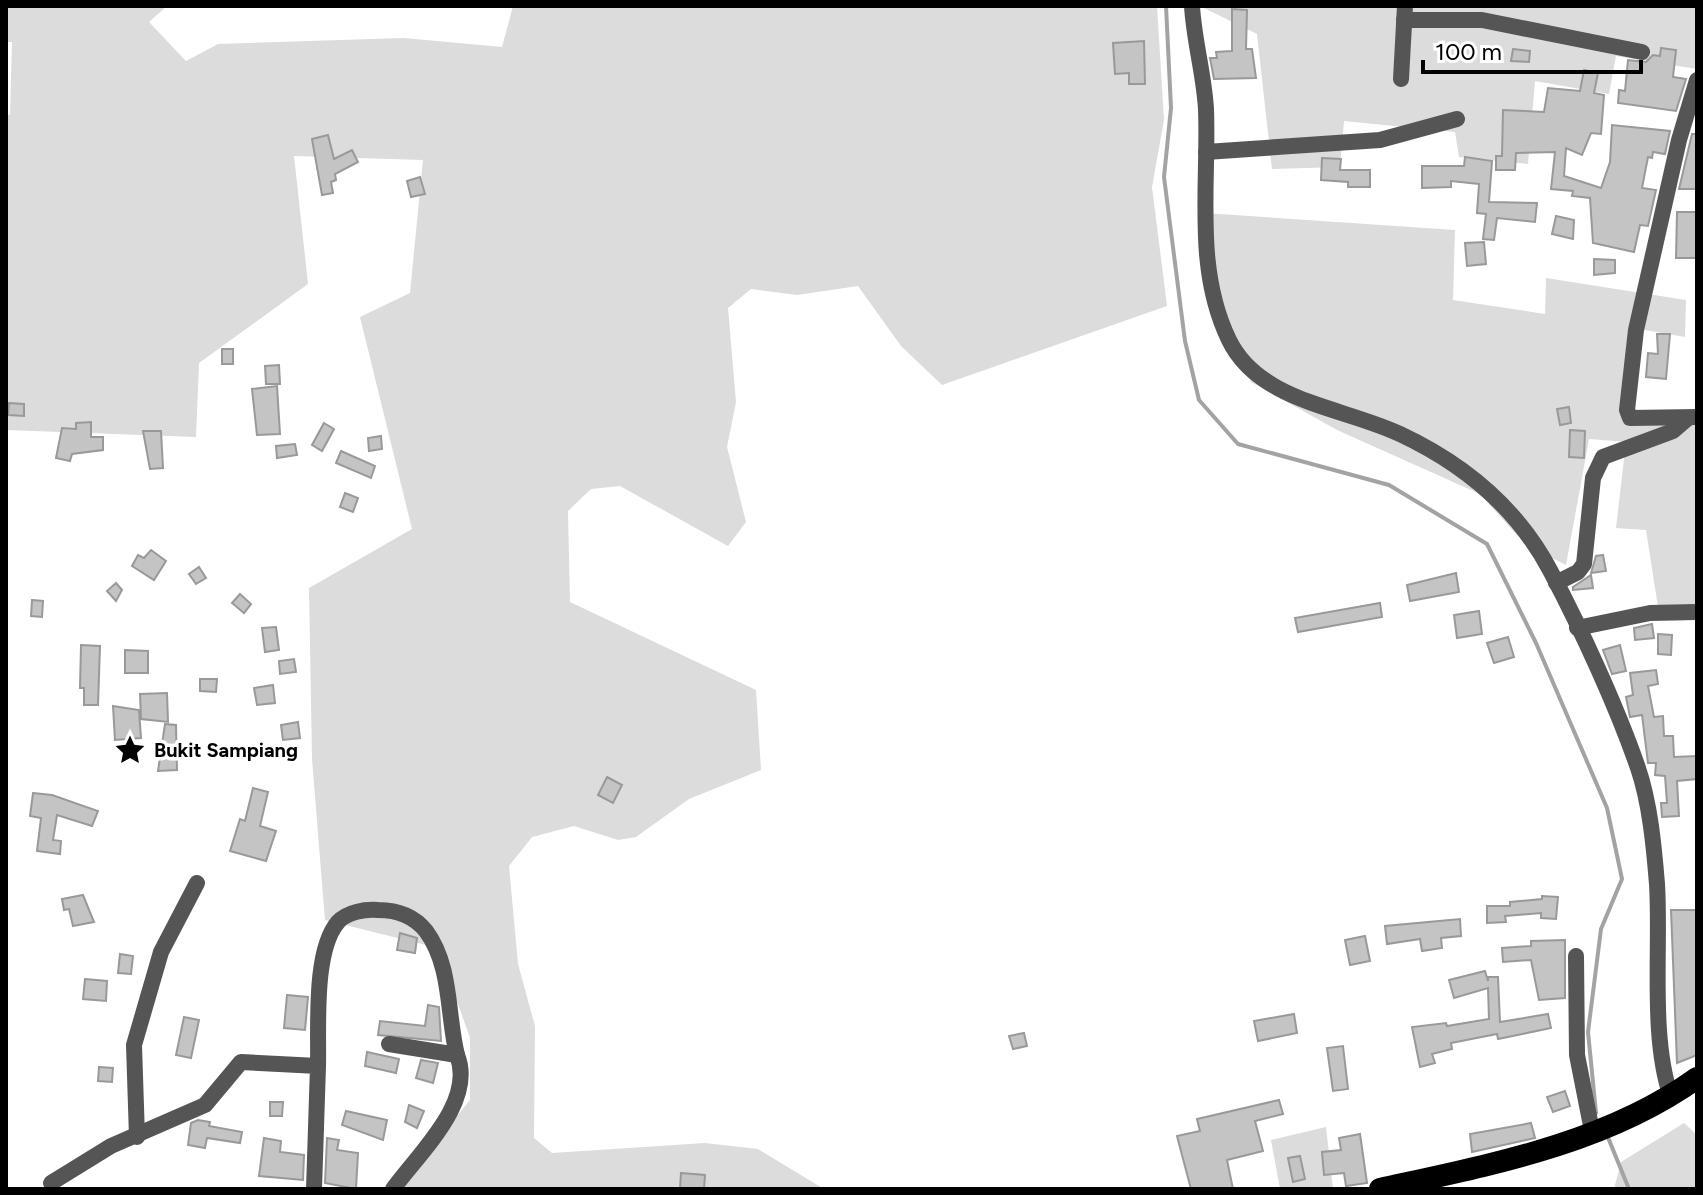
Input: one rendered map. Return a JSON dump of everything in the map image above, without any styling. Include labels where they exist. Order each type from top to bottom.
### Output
[{"type":"highway","points":[[1380,1189],[1492,1165],[1596,1130],[1645,1111],[1697,1078]]},
{"type":"street","points":[[1192,6],[1205,95],[1207,264],[1220,320],[1249,370],[1287,392],[1401,434],[1461,470],[1498,498],[1523,527],[1556,583],[1577,628],[1642,784],[1657,883],[1661,1056],[1671,1097]]},
{"type":"street","points":[[1401,79],[1404,13],[1483,13],[1642,52]]},
{"type":"street","points":[[1692,418],[1640,420],[1630,418],[1627,410],[1636,330],[1679,140],[1697,80]]},
{"type":"street","points":[[1206,152],[1380,140],[1457,119]]},
{"type":"street","points":[[1556,583],[1578,572],[1584,564],[1593,478],[1603,457],[1673,431],[1692,418]]},
{"type":"street","points":[[1577,628],[1650,613],[1697,612]]},
{"type":"street","points":[[137,1137],[134,1045],[161,952],[197,883]]},
{"type":"street","points":[[314,1189],[321,970],[339,921],[374,909],[395,911],[411,918],[426,932],[447,988],[462,1080],[455,1100],[393,1189]]},
{"type":"street","points":[[1576,956],[1577,1055],[1596,1130]]},
{"type":"street","points":[[389,1044],[457,1055]]},
{"type":"street","points":[[51,1183],[111,1146],[205,1105],[241,1062],[318,1066]]},
{"type":"shaded area","points":[[6,6],[167,6],[149,22],[186,61],[218,44],[404,38],[502,47],[513,6],[1157,6],[1164,120],[1152,187],[1167,306],[942,385],[901,346],[858,286],[797,295],[751,289],[728,308],[736,402],[727,447],[746,522],[728,546],[620,486],[591,489],[568,511],[570,602],[756,690],[761,770],[689,799],[636,837],[618,840],[574,826],[532,837],[509,866],[518,964],[535,1026],[534,1138],[552,1153],[705,1143],[758,1149],[824,1189],[397,1189],[470,1100],[470,1038],[438,948],[325,920],[312,759],[309,588],[412,529],[360,317],[410,293],[423,160],[294,156],[308,284],[199,363],[196,437],[6,430],[6,114],[10,115],[12,42],[6,42]]},
{"type":"shaded area","points":[[1200,6],[1697,6],[1697,69],[1616,56],[1609,94],[1535,81],[1528,164],[1459,157],[1455,132],[1344,121],[1340,167],[1272,169],[1257,34]]},
{"type":"shaded area","points":[[1204,213],[1455,230],[1453,300],[1545,314],[1546,278],[1686,300],[1685,337],[1639,329],[1631,413],[1697,414],[1697,613],[1658,607],[1646,530],[1616,528],[1626,442],[1589,439],[1566,565],[1525,544],[1480,494],[1337,430],[1251,382],[1216,318]]},
{"type":"shaded area","points":[[1684,1123],[1697,1135],[1697,1189],[1614,1189],[1621,1162]]},
{"type":"shaded area","points":[[1326,1127],[1333,1189],[1280,1189],[1271,1140]]},
{"type":"building","points":[[1232,9],[1247,10],[1246,49],[1252,49],[1256,78],[1214,79],[1210,58],[1217,58],[1216,52],[1232,51]]},
{"type":"building","points":[[1144,41],[1145,84],[1129,84],[1129,73],[1115,74],[1113,43]]},
{"type":"building","points":[[1661,48],[1676,50],[1673,77],[1686,79],[1676,111],[1618,103],[1619,90],[1625,91],[1628,60],[1646,62],[1653,55],[1660,56]]},
{"type":"building","points":[[1513,49],[1530,51],[1529,62],[1511,61]]},
{"type":"building","points":[[1584,70],[1598,73],[1594,93],[1604,95],[1601,134],[1591,133],[1582,155],[1566,148],[1564,176],[1601,188],[1610,162],[1612,125],[1670,131],[1665,154],[1653,152],[1652,158],[1648,157],[1642,188],[1656,190],[1648,226],[1640,225],[1634,252],[1593,243],[1590,198],[1572,196],[1573,191],[1551,189],[1555,152],[1516,153],[1515,170],[1496,170],[1496,156],[1502,156],[1503,110],[1544,112],[1548,88],[1580,91]]},
{"type":"building","points":[[1692,134],[1697,134],[1696,189],[1679,189]]},
{"type":"building","points":[[328,135],[334,159],[352,150],[358,162],[335,174],[336,180],[331,182],[333,193],[322,195],[312,139]]},
{"type":"building","points":[[1465,157],[1492,161],[1489,202],[1537,203],[1535,222],[1497,218],[1494,240],[1483,239],[1486,214],[1477,213],[1479,184],[1451,181],[1451,187],[1422,188],[1422,166],[1464,166]]},
{"type":"building","points":[[1322,158],[1341,159],[1340,170],[1370,170],[1370,187],[1348,187],[1348,182],[1321,180]]},
{"type":"building","points":[[420,177],[425,194],[411,197],[407,181]]},
{"type":"building","points":[[1677,212],[1697,212],[1697,258],[1676,258]]},
{"type":"building","points":[[1556,216],[1574,220],[1573,239],[1552,234]]},
{"type":"building","points":[[1484,242],[1486,264],[1467,266],[1465,243]]},
{"type":"building","points":[[1594,259],[1615,260],[1615,273],[1594,275]]},
{"type":"building","points":[[1657,334],[1670,334],[1666,379],[1646,377],[1648,353],[1658,354]]},
{"type":"building","points":[[222,349],[233,349],[233,364],[222,364]]},
{"type":"building","points":[[279,365],[280,384],[266,384],[265,366]]},
{"type":"building","points":[[277,386],[280,434],[257,435],[252,389]]},
{"type":"building","points":[[9,403],[24,404],[24,416],[8,415]]},
{"type":"building","points":[[1569,407],[1571,423],[1560,425],[1557,409]]},
{"type":"building","points":[[91,422],[91,437],[103,437],[103,450],[72,454],[70,461],[56,458],[62,428],[76,429],[76,423]]},
{"type":"building","points":[[324,423],[334,429],[322,451],[312,445]]},
{"type":"building","points":[[1570,430],[1585,431],[1584,458],[1569,457]]},
{"type":"building","points":[[143,431],[161,431],[163,468],[150,469]]},
{"type":"building","points":[[381,436],[382,449],[369,451],[368,438]]},
{"type":"building","points":[[295,444],[297,455],[277,458],[276,446]]},
{"type":"building","points":[[341,451],[375,466],[371,478],[336,463]]},
{"type":"building","points":[[345,493],[358,498],[353,512],[340,507]]},
{"type":"building","points":[[151,550],[166,561],[154,580],[132,566],[138,555],[144,558]]},
{"type":"building","points":[[1603,555],[1606,571],[1591,573],[1596,556]]},
{"type":"building","points":[[199,567],[206,578],[196,584],[189,574]]},
{"type":"building","points":[[1456,573],[1459,592],[1410,601],[1407,585]]},
{"type":"building","points":[[1591,575],[1593,588],[1573,590],[1573,587]]},
{"type":"building","points":[[116,583],[122,590],[116,601],[107,591]]},
{"type":"building","points":[[240,594],[251,604],[244,613],[232,603]]},
{"type":"building","points":[[32,600],[43,601],[42,617],[31,616]]},
{"type":"building","points":[[1380,603],[1382,617],[1298,632],[1295,618]]},
{"type":"building","points":[[1479,611],[1482,634],[1457,638],[1454,615]]},
{"type":"building","points":[[1652,624],[1654,638],[1635,640],[1634,628]]},
{"type":"building","points":[[276,627],[279,650],[265,652],[262,628]]},
{"type":"building","points":[[1658,634],[1672,635],[1671,655],[1658,654]]},
{"type":"building","points":[[1508,637],[1514,657],[1494,663],[1487,643]]},
{"type":"building","points":[[81,645],[100,646],[98,705],[84,705],[84,688],[80,688]]},
{"type":"building","points":[[1620,645],[1626,671],[1612,674],[1603,650]]},
{"type":"building","points":[[125,650],[148,651],[148,673],[125,673]]},
{"type":"building","points":[[294,659],[296,672],[280,674],[279,661]]},
{"type":"building","points":[[1656,670],[1658,684],[1648,686],[1654,717],[1663,716],[1664,736],[1673,736],[1674,757],[1697,756],[1697,779],[1677,781],[1679,816],[1662,817],[1661,803],[1667,803],[1665,776],[1655,775],[1656,763],[1648,763],[1642,715],[1630,717],[1626,697],[1633,695],[1630,673]]},
{"type":"building","points":[[200,679],[217,679],[216,692],[200,691]]},
{"type":"building","points":[[273,685],[275,703],[257,705],[254,688]]},
{"type":"building","points":[[167,693],[168,722],[141,719],[140,694]]},
{"type":"building","points":[[113,706],[139,710],[141,738],[115,740]]},
{"type":"building","points":[[298,722],[300,738],[283,740],[281,725]]},
{"type":"building","points":[[165,724],[176,725],[177,770],[158,771]]},
{"type":"building","points":[[607,777],[622,785],[613,803],[598,795]]},
{"type":"building","points":[[253,788],[268,792],[260,826],[276,831],[266,861],[230,851],[240,819],[245,821]]},
{"type":"building","points":[[33,793],[52,795],[98,811],[92,826],[57,815],[53,840],[61,841],[60,854],[37,851],[41,818],[30,816]]},
{"type":"building","points":[[83,895],[94,922],[73,926],[69,909],[64,910],[62,899]]},
{"type":"building","points":[[1542,896],[1558,897],[1556,919],[1541,918],[1541,913],[1505,916],[1506,922],[1487,923],[1487,906],[1510,906],[1510,902],[1542,899]]},
{"type":"building","points":[[1671,910],[1697,910],[1697,1055],[1677,1063]]},
{"type":"building","points":[[1460,919],[1461,936],[1441,938],[1442,948],[1422,951],[1420,939],[1387,944],[1385,926]]},
{"type":"building","points":[[400,933],[417,938],[415,953],[397,950]]},
{"type":"building","points":[[1365,936],[1370,961],[1350,965],[1345,940]]},
{"type":"building","points":[[1565,940],[1565,998],[1539,1000],[1531,960],[1503,962],[1502,948],[1531,946],[1531,941]]},
{"type":"building","points":[[120,954],[133,956],[131,974],[118,973]]},
{"type":"building","points":[[1485,971],[1488,981],[1488,977],[1498,977],[1500,1022],[1548,1014],[1551,1028],[1498,1039],[1497,1034],[1451,1043],[1452,1049],[1432,1054],[1435,1063],[1420,1067],[1412,1027],[1446,1023],[1447,1026],[1489,1019],[1488,988],[1454,998],[1449,980]]},
{"type":"building","points":[[85,979],[107,981],[106,1001],[83,999]]},
{"type":"building","points":[[287,995],[308,997],[305,1030],[284,1028]]},
{"type":"building","points":[[428,1005],[439,1007],[441,1041],[378,1035],[380,1021],[425,1026]]},
{"type":"building","points":[[1294,1014],[1297,1033],[1258,1041],[1254,1021]]},
{"type":"building","points":[[184,1017],[199,1020],[191,1058],[176,1055]]},
{"type":"building","points":[[1024,1033],[1027,1046],[1013,1049],[1009,1036]]},
{"type":"building","points":[[1343,1046],[1348,1089],[1333,1091],[1327,1048]]},
{"type":"building","points":[[367,1052],[399,1059],[396,1073],[365,1066]]},
{"type":"building","points":[[421,1060],[438,1063],[433,1083],[416,1078]]},
{"type":"building","points":[[99,1067],[113,1068],[112,1082],[98,1081]]},
{"type":"building","points":[[1565,1091],[1570,1106],[1553,1112],[1547,1097]]},
{"type":"building","points":[[1279,1100],[1283,1114],[1255,1121],[1263,1151],[1227,1160],[1233,1189],[1191,1189],[1177,1136],[1200,1131],[1197,1119]]},
{"type":"building","points":[[270,1102],[283,1102],[282,1116],[270,1116]]},
{"type":"building","points":[[409,1105],[424,1111],[417,1128],[405,1122]]},
{"type":"building","points":[[346,1111],[387,1120],[383,1140],[342,1125]]},
{"type":"building","points":[[198,1120],[210,1122],[209,1126],[242,1132],[240,1143],[207,1138],[205,1148],[188,1145],[191,1123]]},
{"type":"building","points":[[1531,1123],[1535,1138],[1472,1152],[1470,1134]]},
{"type":"building","points":[[1360,1134],[1367,1183],[1346,1186],[1344,1173],[1324,1175],[1322,1152],[1341,1150],[1339,1138]]},
{"type":"building","points":[[264,1138],[281,1141],[280,1152],[304,1155],[303,1180],[259,1176]]},
{"type":"building","points":[[327,1138],[339,1140],[337,1150],[358,1153],[356,1189],[325,1183]]},
{"type":"building","points":[[1300,1156],[1305,1179],[1293,1182],[1288,1158]]},
{"type":"building","points":[[681,1173],[705,1175],[704,1189],[680,1188]]},
{"type":"waterway","points":[[1166,6],[1171,108],[1164,177],[1185,341],[1199,400],[1238,444],[1389,485],[1487,544],[1536,643],[1607,808],[1622,879],[1601,929],[1588,1032],[1596,1113]]},
{"type":"waterway","points":[[1607,1135],[1629,1189]]},
{"type":"place","name":"Bukit Sampiang","points":[[130,750]]}]
